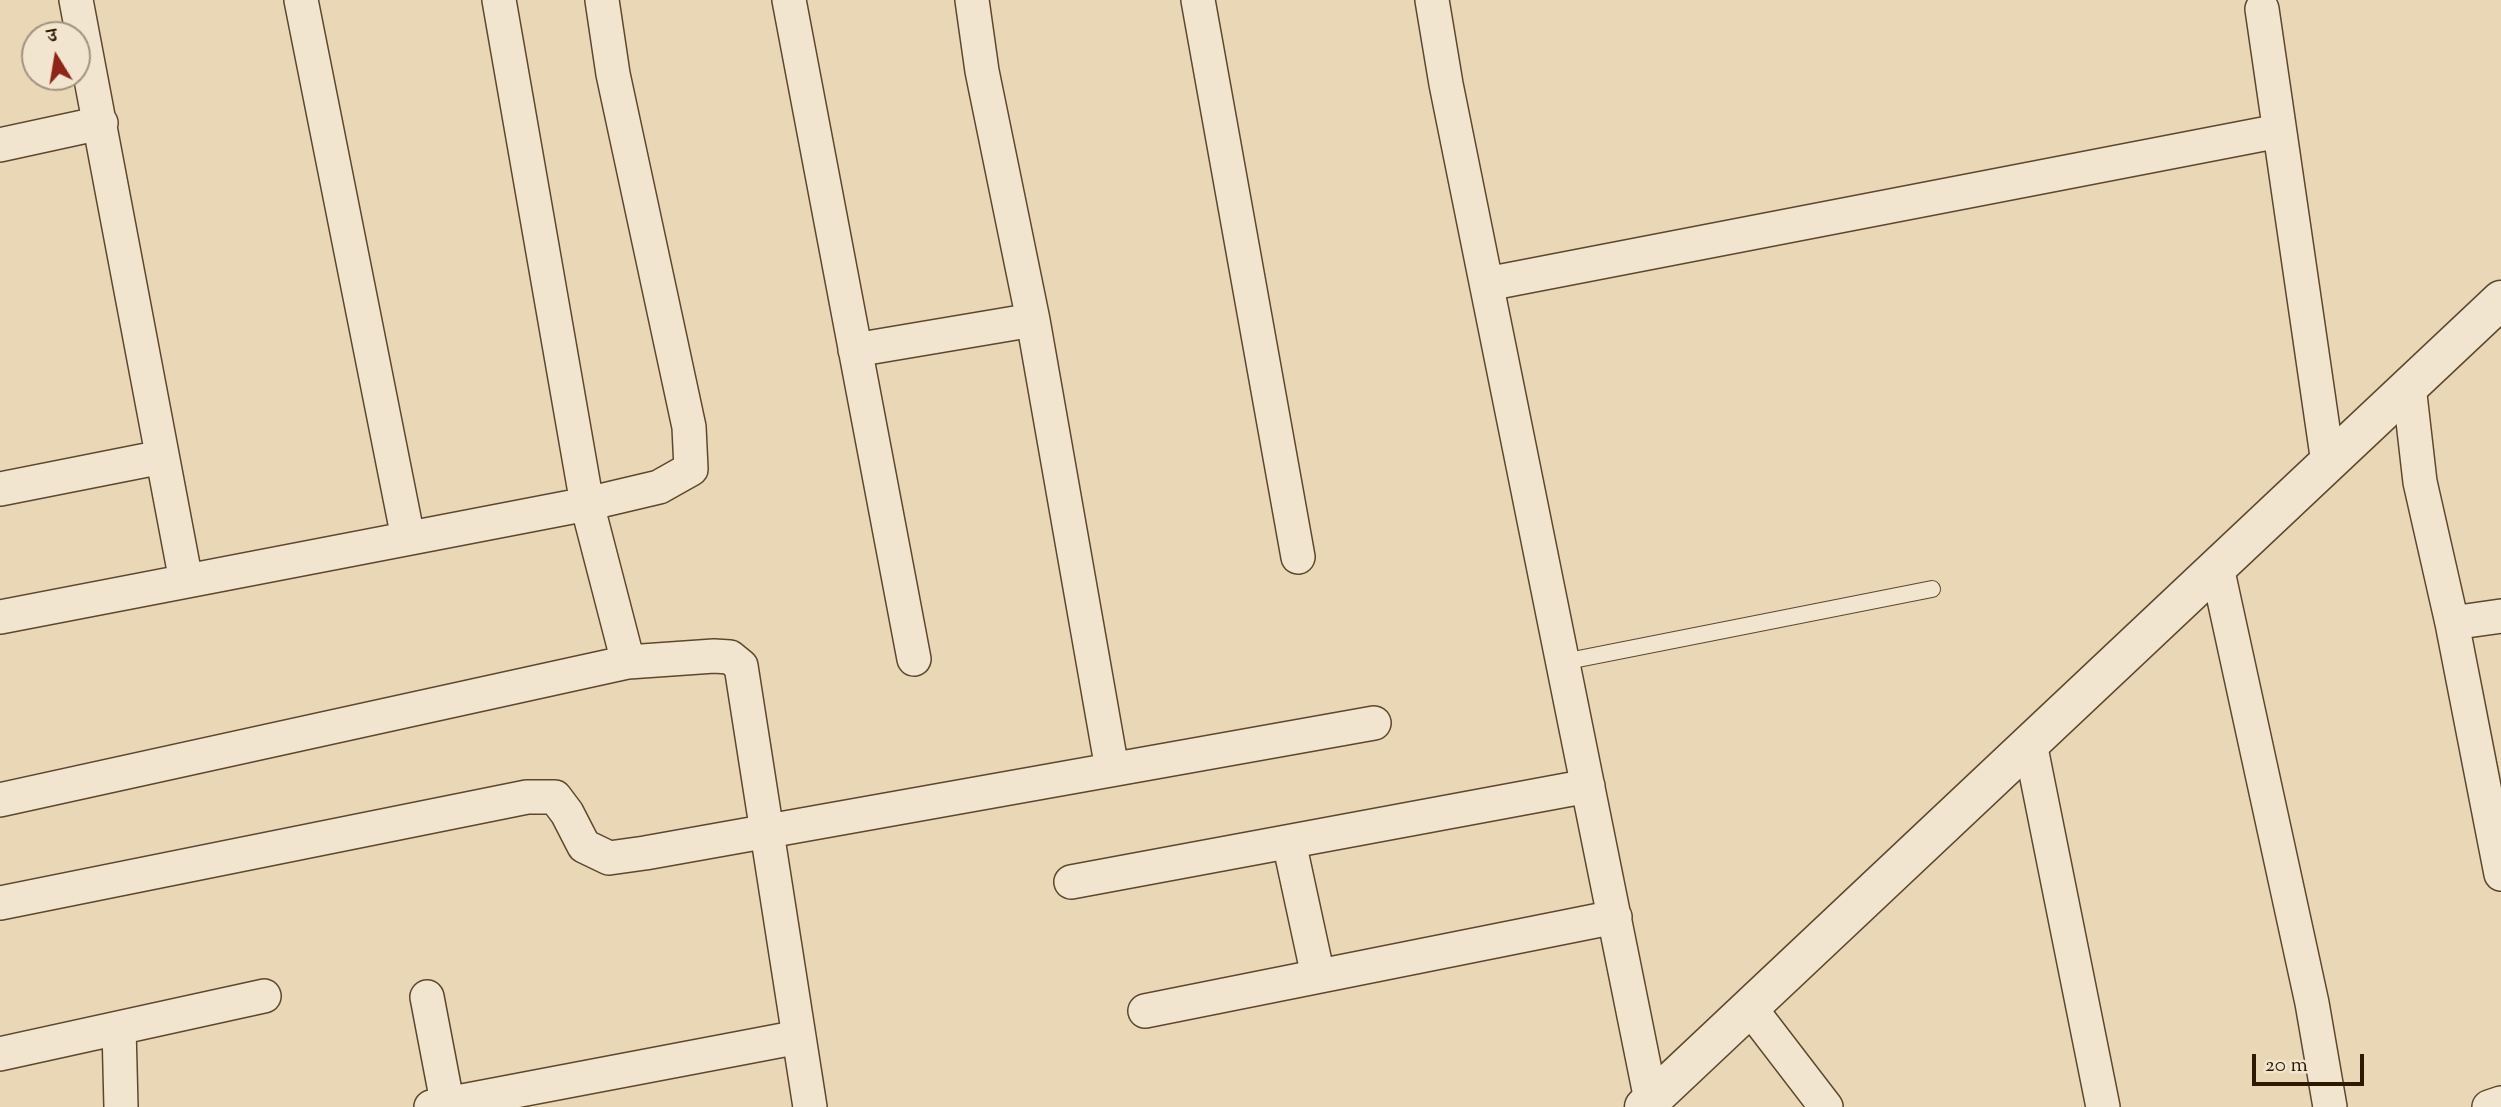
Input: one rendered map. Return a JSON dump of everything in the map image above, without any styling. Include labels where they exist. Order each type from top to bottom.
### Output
[{"type":"street","points":[[76,0],[186,581]]},
{"type":"street","points":[[301,0],[408,538]]},
{"type":"street","points":[[499,0],[587,504],[628,662]]},
{"type":"street","points":[[0,617],[587,504],[659,487],[691,468],[689,427],[612,74],[602,0]]},
{"type":"street","points":[[789,0],[914,659]]},
{"type":"street","points":[[972,0],[982,71],[1033,320],[1112,769]]},
{"type":"street","points":[[1198,0],[1298,556]]},
{"type":"street","points":[[1432,0],[1446,84],[1615,917],[1648,1104]]},
{"type":"street","points":[[2262,9],[2328,463]]},
{"type":"street","points":[[0,145],[101,123]]},
{"type":"street","points":[[1487,284],[2279,131]]},
{"type":"street","points":[[1648,1104],[2501,300]]},
{"type":"street","points":[[856,350],[1033,320]]},
{"type":"street","points":[[2409,386],[2420,481],[2497,838],[2501,874]]},
{"type":"street","points":[[0,489],[162,457]]},
{"type":"street","points":[[2217,567],[2312,1003],[2330,1107]]},
{"type":"street","points":[[2452,623],[2501,616]]},
{"type":"street","points":[[0,800],[628,662],[730,657],[741,666],[810,1107]]},
{"type":"street","points":[[0,903],[527,797],[555,797],[567,813],[584,846],[609,858],[1374,723]]},
{"type":"street","points":[[2030,743],[2103,1107]]},
{"type":"street","points":[[1071,883],[1588,786]]},
{"type":"street","points":[[1289,842],[1318,976]]},
{"type":"street","points":[[1145,1011],[1615,917]]},
{"type":"street","points":[[0,1054],[264,996]]},
{"type":"street","points":[[427,997],[442,1106],[799,1037]]},
{"type":"street","points":[[1750,1007],[1826,1107]]},
{"type":"street","points":[[119,1028],[121,1107]]},
{"type":"street","points":[[2489,1107],[2501,1103]]},
{"type":"lane","points":[[1563,662],[1932,589]]}]
